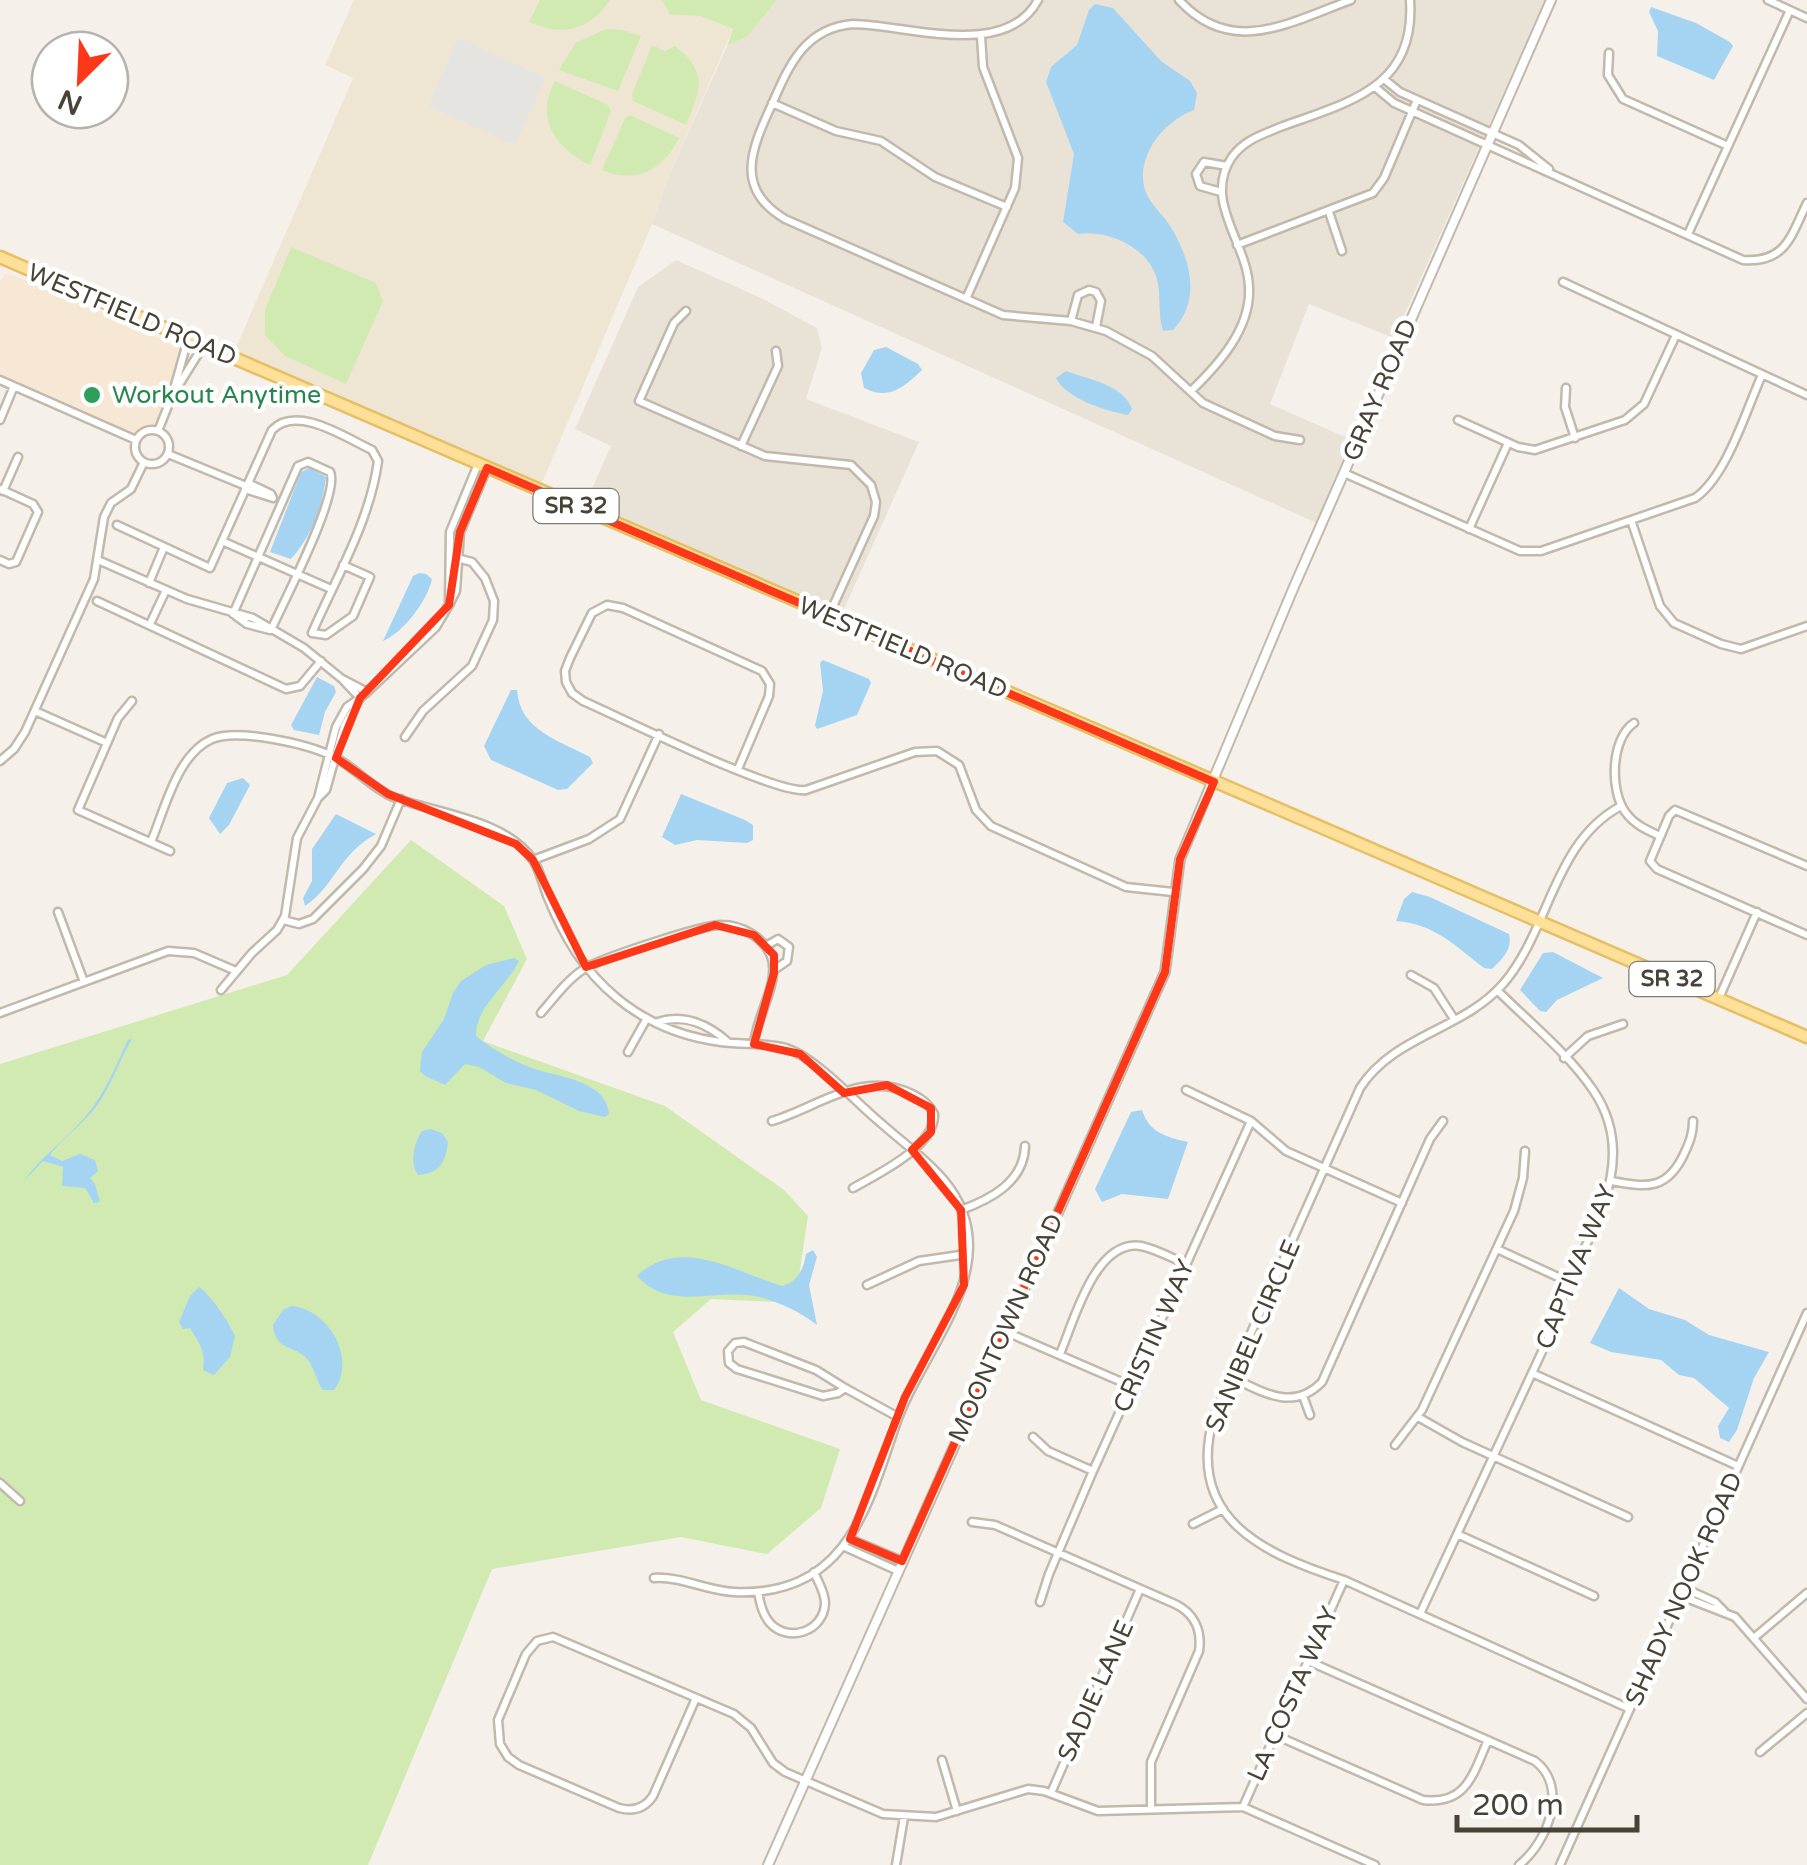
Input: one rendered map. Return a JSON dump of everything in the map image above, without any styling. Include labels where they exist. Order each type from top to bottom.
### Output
[{"type":"main road","name":"WESTFIELD ROAD","points":[[2,262],[1807,1037]]},
{"type":"street","points":[[1038,0],[1017,25],[981,36],[864,24],[837,26],[814,36],[799,50],[753,149],[755,187],[768,206],[785,219],[966,299],[1010,317],[1096,327],[1143,350],[1211,407],[1275,436],[1300,440]]},
{"type":"street","points":[[1179,0],[1212,26],[1249,33],[1351,0]]},
{"type":"street","points":[[1191,391],[1226,355],[1247,306],[1249,285],[1222,192],[1227,166],[1242,146],[1256,136],[1351,102],[1375,88],[1406,43],[1410,0]]},
{"type":"street","name":"GRAY ROAD","points":[[1214,782],[1551,0]]},
{"type":"street","points":[[1768,0],[1807,18]]},
{"type":"street","points":[[1688,234],[1790,10]]},
{"type":"street","points":[[966,299],[1017,180],[1018,158],[983,68],[981,36]]},
{"type":"street","points":[[1608,53],[1608,75],[1623,100],[1728,146]]},
{"type":"street","points":[[1384,78],[1393,88],[1532,153],[1553,173]]},
{"type":"street","points":[[1375,88],[1388,100],[1743,260],[1764,260],[1788,244],[1807,203]]},
{"type":"street","points":[[1237,245],[1362,200],[1378,188],[1417,100]]},
{"type":"street","points":[[772,103],[836,131],[881,141],[936,177],[1007,208]]},
{"type":"street","points":[[1222,192],[1200,186],[1196,174],[1204,162],[1227,166]]},
{"type":"street","points":[[1329,212],[1342,251]]},
{"type":"street","points":[[1563,282],[1807,395]]},
{"type":"street","points":[[1071,322],[1078,295],[1089,290],[1096,292],[1101,301],[1096,327]]},
{"type":"street","points":[[686,311],[674,324],[639,401],[771,458],[851,465],[871,485],[876,502],[874,516],[829,616]]},
{"type":"street","points":[[1458,420],[1536,450],[1626,420],[1646,399],[1676,334]]},
{"type":"street","points":[[158,431],[188,339]]},
{"type":"street","points":[[172,396],[203,346]]},
{"type":"street","points":[[741,446],[778,366],[776,351]]},
{"type":"street","points":[[1344,474],[1530,553],[1695,498],[1711,484],[1762,375]]},
{"type":"street","points":[[0,380],[136,440]]},
{"type":"street","points":[[0,420],[14,386]]},
{"type":"street","points":[[1566,388],[1565,407],[1576,438]]},
{"type":"street","points":[[117,526],[210,568],[269,435],[284,420],[306,421],[369,448],[377,456],[378,465],[364,516],[312,633],[326,636],[353,616],[370,577],[343,564]]},
{"type":"street","points":[[158,431],[168,440],[168,454],[158,463],[144,462],[136,454],[136,440],[144,432],[158,431]]},
{"type":"street","points":[[1469,529],[1508,442]]},
{"type":"street","points":[[168,454],[282,502]]},
{"type":"street","points":[[0,560],[16,562],[38,508],[2,490],[18,457]]},
{"type":"street","points":[[0,761],[20,742],[94,579],[100,530],[108,508],[131,489],[144,462]]},
{"type":"street","points":[[233,614],[300,464],[308,462],[333,474],[324,516],[271,630]]},
{"type":"street","points":[[449,605],[450,532],[482,466]]},
{"type":"street","points":[[221,990],[283,920],[297,838],[330,781],[332,756],[344,726],[363,695],[436,626],[456,592],[463,522],[482,466]]},
{"type":"street","points":[[1631,520],[1660,606],[1674,623],[1741,650],[1807,626]]},
{"type":"street","points":[[222,541],[331,590]]},
{"type":"street","points":[[149,583],[164,547]]},
{"type":"street","points":[[405,736],[422,711],[472,666],[493,620],[494,601],[485,578],[472,562],[448,558]]},
{"type":"street","points":[[98,560],[166,590],[253,618],[321,661],[363,695]]},
{"type":"street","points":[[150,624],[166,590]]},
{"type":"street","points":[[98,601],[286,689],[300,686],[321,661]]},
{"type":"street","points":[[738,768],[766,705],[768,678],[755,666],[623,608],[601,606],[590,616],[564,671],[568,688],[583,701],[738,768],[790,790],[800,791],[916,752],[937,751],[958,765],[976,810],[991,826],[1126,887],[1173,892]]},
{"type":"street","points":[[132,701],[122,711],[78,810],[170,850]]},
{"type":"street","points":[[34,711],[107,743]]},
{"type":"street","points":[[1634,722],[1618,737],[1622,806],[1633,821],[1660,836]]},
{"type":"street","points":[[150,842],[187,760],[212,739],[225,734],[254,736],[332,756],[377,788],[512,840],[533,860],[560,927],[586,967],[613,995],[647,1018],[690,1036],[782,1047],[800,1054],[944,1180],[961,1210],[968,1234],[964,1285],[957,1306],[905,1397],[869,1504],[844,1548],[814,1572],[758,1592],[722,1592],[654,1578]]},
{"type":"street","points":[[533,860],[589,839],[620,820],[659,734]]},
{"type":"street","name":"MOONTOWN ROAD","points":[[768,1865],[1164,972],[1180,859],[1214,782]]},
{"type":"street","points":[[283,920],[299,924],[313,919],[363,869],[380,846],[401,799]]},
{"type":"street","name":"SANIBEL CIRCLE","points":[[1622,806],[1595,823],[1570,857],[1518,964],[1497,990],[1475,1008],[1388,1055],[1360,1088],[1214,1416],[1208,1445],[1210,1475],[1223,1509],[1246,1537],[1264,1549],[1344,1580],[1630,1709]]},
{"type":"street","points":[[1807,866],[1680,810],[1669,816],[1651,858],[1654,867],[1807,935]]},
{"type":"street","points":[[58,912],[84,982]]},
{"type":"street","points":[[1718,999],[1756,912]]},
{"type":"street","points":[[541,1013],[586,967],[715,925],[738,928],[766,946],[774,970]]},
{"type":"street","points":[[754,1044],[757,1021],[774,970],[787,961],[789,948],[778,939],[766,946]]},
{"type":"street","points":[[0,1013],[175,950],[194,953],[236,971]]},
{"type":"street","points":[[1411,975],[1434,988],[1454,1019]]},
{"type":"street","name":"CAPTIVA WAY","points":[[1420,1614],[1532,1374],[1612,1181],[1613,1144],[1606,1116],[1593,1090],[1497,990]]},
{"type":"street","points":[[628,1052],[647,1018]]},
{"type":"street","points":[[656,1022],[668,1018],[690,1021],[714,1030],[729,1043]]},
{"type":"street","points":[[1564,1058],[1588,1036],[1623,1024]]},
{"type":"street","points":[[772,1121],[865,1084],[903,1090],[926,1102],[934,1114],[934,1127],[912,1150],[853,1188]]},
{"type":"street","points":[[1186,1090],[1251,1121],[1278,1147],[1402,1203]]},
{"type":"street","points":[[1231,1377],[1277,1397],[1303,1396],[1316,1387],[1326,1374],[1430,1139],[1443,1120]]},
{"type":"street","name":"CRISTIN WAY","points":[[1040,1602],[1093,1471],[1251,1121]]},
{"type":"street","points":[[1612,1181],[1644,1186],[1668,1178],[1682,1159],[1693,1121]]},
{"type":"street","points":[[961,1210],[992,1197],[1013,1179],[1024,1160],[1025,1146]]},
{"type":"street","points":[[1395,1446],[1418,1417],[1518,1203],[1524,1151]]},
{"type":"street","points":[[1060,1354],[1098,1267],[1108,1254],[1125,1246],[1141,1246],[1186,1264]]},
{"type":"street","points":[[1497,1249],[1569,1282]]},
{"type":"street","points":[[867,1285],[919,1261],[968,1254]]},
{"type":"street","name":"SHADY NOOK ROAD","points":[[1560,1865],[1807,1313]]},
{"type":"street","points":[[1004,1331],[1132,1386]]},
{"type":"street","points":[[845,1388],[833,1395],[816,1394],[737,1369],[729,1363],[728,1351],[735,1343],[744,1342],[816,1370],[898,1417]]},
{"type":"street","points":[[1532,1374],[1738,1466]]},
{"type":"street","points":[[1303,1396],[1310,1415]]},
{"type":"street","points":[[1418,1417],[1628,1517]]},
{"type":"street","points":[[1033,1437],[1048,1451],[1093,1471]]},
{"type":"street","points":[[0,1483],[20,1501]]},
{"type":"street","points":[[1193,1524],[1223,1509]]},
{"type":"street","points":[[972,1522],[989,1523],[1058,1552],[1182,1607],[1193,1618],[1200,1638],[1197,1656],[1151,1762],[1151,1810]]},
{"type":"street","points":[[1457,1534],[1594,1596]]},
{"type":"street","points":[[850,1539],[900,1566]]},
{"type":"street","points":[[844,1548],[900,1566]]},
{"type":"street","points":[[758,1592],[764,1615],[772,1625],[786,1632],[803,1632],[818,1622],[825,1606],[824,1592],[814,1572]]},
{"type":"street","name":"LA COSTA WAY","points":[[1243,1808],[1344,1580]]},
{"type":"street","name":"SADIE LANE","points":[[1051,1793],[1140,1589]]},
{"type":"street","points":[[1683,1592],[1716,1602],[1755,1637],[1807,1699]]},
{"type":"street","points":[[1755,1637],[1807,1594]]},
{"type":"street","points":[[696,1698],[650,1801],[639,1809],[620,1808],[519,1765],[500,1744],[497,1729],[526,1654],[542,1638],[563,1640],[696,1698],[741,1718],[778,1768],[874,1811],[904,1817],[936,1817],[1016,1790],[1051,1793],[1098,1810],[1243,1808],[1375,1865]]},
{"type":"street","points":[[1308,1661],[1535,1760],[1545,1768],[1552,1781],[1551,1814],[1534,1850],[1520,1865]]},
{"type":"street","points":[[1760,1752],[1807,1713]]},
{"type":"street","points":[[1275,1735],[1422,1800],[1438,1802],[1469,1784],[1488,1740]]},
{"type":"street","points":[[942,1760],[957,1811]]},
{"type":"street","points":[[896,1865],[904,1817]]},
{"type":"highlighted area","points":[[487,468],[1214,782],[1180,859],[1165,972],[902,1561],[850,1539],[905,1397],[964,1285],[961,1210],[912,1150],[931,1132],[931,1108],[887,1085],[844,1093],[800,1054],[754,1044],[774,973],[774,955],[754,935],[715,925],[586,967],[533,860],[516,844],[388,794],[336,758],[360,698],[449,605],[460,532]]},
{"type":"shaded area","points":[[354,0],[662,0],[670,15],[700,16],[733,29],[542,483],[434,440],[235,350],[353,78],[325,65]]},
{"type":"shaded area","points":[[777,0],[1545,0],[1394,338],[1309,304],[1270,404],[1352,440],[1321,525],[652,224],[667,180],[727,46],[748,36]]},
{"type":"shaded area","points":[[458,38],[546,78],[515,145],[428,106]]},
{"type":"shaded area","points":[[676,260],[817,328],[822,348],[806,399],[919,442],[841,616],[586,502],[611,446],[575,429],[638,287]]},
{"type":"shaded area","points":[[6,273],[59,292],[180,348],[172,390],[155,425],[130,434],[0,376],[0,281]]},
{"type":"green space","points":[[540,0],[610,0],[585,24],[564,30],[529,22]]},
{"type":"green space","points":[[662,0],[777,0],[748,36],[727,46],[733,29],[700,16],[670,15]]},
{"type":"green space","points":[[606,29],[641,36],[618,91],[559,70],[575,43]]},
{"type":"green space","points":[[652,45],[665,51],[675,46],[698,74],[698,92],[686,125],[633,101],[632,94]]},
{"type":"green space","points":[[555,81],[608,105],[611,111],[590,165],[567,150],[552,130],[547,107]]},
{"type":"green space","points":[[630,115],[679,138],[665,159],[647,172],[626,176],[602,170],[625,118]]},
{"type":"green space","points":[[291,247],[376,283],[383,301],[346,384],[285,356],[265,335],[265,310]]},
{"type":"green space","points":[[411,840],[504,906],[527,959],[483,1041],[665,1106],[784,1190],[808,1216],[795,1303],[711,1299],[673,1332],[701,1400],[840,1449],[821,1508],[767,1554],[681,1537],[492,1569],[368,1865],[0,1865],[0,1064],[287,975]]},
{"type":"water","points":[[1095,4],[1113,8],[1161,61],[1190,81],[1197,93],[1194,110],[1163,131],[1144,165],[1147,195],[1172,229],[1188,267],[1190,294],[1182,319],[1173,330],[1163,331],[1158,283],[1144,256],[1112,237],[1078,234],[1063,222],[1074,154],[1046,82],[1051,67],[1077,45],[1089,10]]},
{"type":"water","points":[[1651,7],[1696,23],[1730,42],[1733,46],[1714,80],[1657,56],[1658,31],[1649,12]]},
{"type":"water","points":[[886,347],[922,370],[902,387],[873,392],[864,388],[861,373],[874,350]]},
{"type":"water","points":[[1066,371],[1113,389],[1132,409],[1128,415],[1078,398],[1056,378]]},
{"type":"water","points":[[309,468],[326,477],[324,488],[310,531],[291,559],[270,552],[301,472]]},
{"type":"water","points":[[419,573],[432,579],[425,596],[406,623],[383,641],[413,576]]},
{"type":"water","points":[[823,660],[871,683],[857,715],[817,729],[823,691],[820,663]]},
{"type":"water","points":[[317,677],[334,686],[336,692],[319,735],[294,730],[291,725]]},
{"type":"water","points":[[511,690],[517,690],[525,715],[533,725],[590,757],[593,763],[567,789],[558,790],[491,760],[484,746]]},
{"type":"water","points":[[243,778],[250,785],[220,834],[209,818],[227,783]]},
{"type":"water","points":[[681,794],[753,825],[753,840],[697,840],[675,845],[662,837]]},
{"type":"water","points":[[336,814],[376,834],[353,851],[323,890],[305,906],[303,898],[312,881],[312,849]]},
{"type":"water","points":[[1412,892],[1509,934],[1506,953],[1492,969],[1484,968],[1433,931],[1396,921],[1404,899]]},
{"type":"water","points":[[1553,952],[1603,978],[1557,1000],[1546,1012],[1540,1011],[1520,990],[1543,953]]},
{"type":"water","points":[[514,958],[519,961],[481,1015],[476,1036],[525,1065],[590,1087],[606,1103],[609,1114],[605,1117],[579,1111],[536,1090],[506,1083],[479,1067],[465,1064],[445,1085],[420,1071],[422,1052],[444,1019],[461,981],[486,965]]},
{"type":"water","points":[[132,1039],[98,1104],[50,1155],[62,1161],[80,1154],[95,1160],[98,1171],[90,1178],[100,1202],[94,1203],[85,1188],[62,1186],[63,1167],[43,1161],[24,1181],[92,1108]]},
{"type":"water","points":[[1142,1110],[1154,1129],[1188,1142],[1168,1199],[1122,1194],[1102,1202],[1095,1189],[1131,1112]]},
{"type":"water","points":[[422,1131],[442,1133],[448,1142],[445,1155],[436,1169],[418,1175],[413,1159],[415,1147]]},
{"type":"water","points":[[813,1250],[817,1257],[809,1285],[817,1325],[767,1299],[744,1295],[680,1296],[650,1287],[637,1276],[654,1264],[690,1257],[782,1286],[796,1278],[806,1254]]},
{"type":"water","points":[[199,1287],[219,1309],[235,1336],[230,1357],[214,1375],[203,1370],[199,1343],[190,1328],[183,1329],[179,1322],[190,1296]]},
{"type":"water","points":[[1619,1288],[1649,1309],[1685,1320],[1709,1335],[1769,1352],[1754,1378],[1737,1430],[1729,1442],[1720,1438],[1718,1426],[1729,1408],[1694,1378],[1679,1375],[1661,1360],[1611,1352],[1590,1343]]},
{"type":"water","points":[[291,1306],[317,1316],[335,1338],[342,1364],[334,1390],[323,1390],[307,1359],[278,1340],[273,1325],[283,1310]]},
{"type":"place","name":"Workout Anytime","points":[[92,395]]}]
